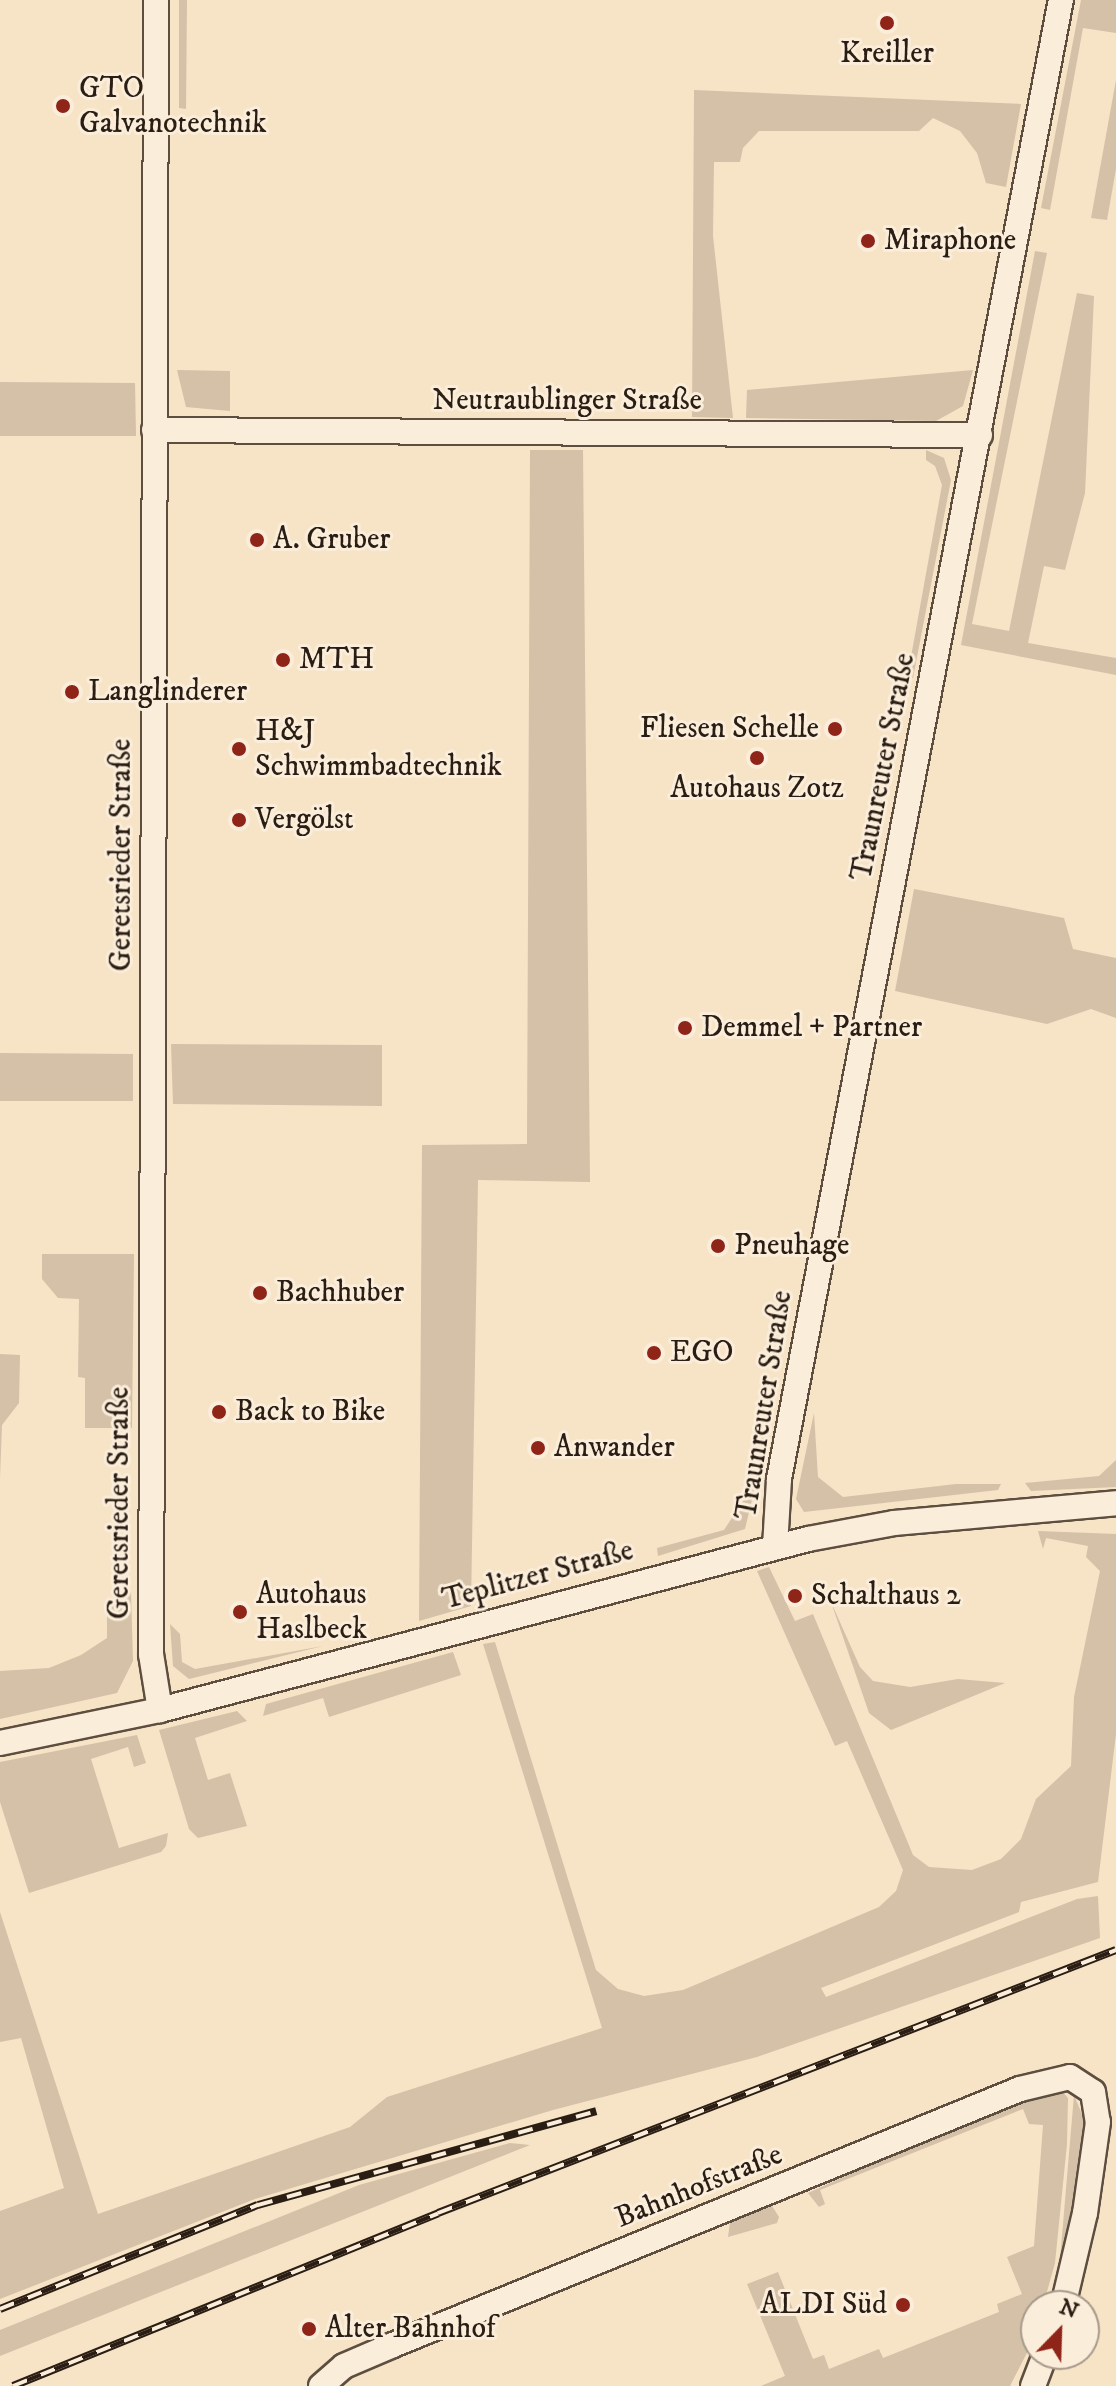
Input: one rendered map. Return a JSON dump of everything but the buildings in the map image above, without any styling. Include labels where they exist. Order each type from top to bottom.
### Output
[{"type":"street","name":"Geretsrieder Straße","points":[[156,0],[151,1654],[160,1710]]},
{"type":"street","name":"Traunreuter Straße","points":[[775,1547],[779,1479],[1061,0]]},
{"type":"street","name":"Neutraublinger Straße","points":[[154,430],[980,435]]},
{"type":"street","name":"Teplitzer Straße","points":[[0,1743],[160,1710],[775,1547],[894,1523],[1110,1505]]},
{"type":"street","name":"Bahnhofstraße","points":[[321,2386],[344,2366],[381,2350],[1020,2089],[1070,2077],[1088,2086],[1097,2103],[1085,2213],[1067,2290]]},
{"type":"shaded area","points":[[179,0],[187,0],[186,109],[179,108]]},
{"type":"shaded area","points":[[1081,0],[1116,0],[1116,33],[1083,28],[1050,210],[1041,208]]},
{"type":"shaded area","points":[[1116,80],[1116,169],[1107,220],[1091,218]]},
{"type":"shaded area","points":[[694,90],[1021,104],[1006,187],[986,183],[977,153],[960,131],[933,118],[919,131],[759,131],[743,148],[740,162],[714,162],[713,236],[733,418],[692,417]]},
{"type":"shaded area","points":[[1035,251],[1047,253],[972,624],[1009,631],[1077,293],[1094,296],[1085,493],[1065,570],[1044,566],[1028,643],[1116,658],[1116,675],[961,645]]},
{"type":"shaded area","points":[[177,370],[230,371],[230,411],[186,407]]},
{"type":"shaded area","points":[[973,370],[963,406],[936,421],[746,418],[747,390]]},
{"type":"shaded area","points":[[0,382],[135,383],[136,436],[0,436]]},
{"type":"shaded area","points":[[530,450],[583,450],[590,1182],[478,1180],[471,1606],[419,1621],[422,1145],[527,1144]]},
{"type":"shaded area","points":[[926,450],[944,458],[951,480],[913,678],[907,679],[942,485],[935,466],[926,460]]},
{"type":"shaded area","points":[[914,889],[1064,918],[1073,949],[1116,958],[1116,1018],[1091,1009],[1047,1024],[895,991]]},
{"type":"shaded area","points":[[171,1044],[382,1045],[382,1106],[173,1104]]},
{"type":"shaded area","points":[[0,1053],[133,1054],[133,1101],[0,1101]]},
{"type":"shaded area","points":[[42,1254],[134,1254],[132,1428],[85,1428],[85,1378],[78,1377],[79,1299],[58,1298],[42,1279]]},
{"type":"shaded area","points":[[0,1354],[20,1355],[19,1403],[2,1425],[0,1478]]},
{"type":"shaded area","points":[[814,1413],[818,1477],[843,1497],[956,1484],[1001,1484],[998,1490],[804,1512],[796,1499]]},
{"type":"shaded area","points":[[763,1429],[769,1429],[745,1529],[658,1556],[657,1548],[724,1530],[749,1492]]},
{"type":"shaded area","points":[[1116,1460],[1116,1487],[1031,1491],[1025,1483],[1099,1476]]},
{"type":"shaded area","points":[[1038,1531],[1116,1534],[1116,1734],[1098,1882],[1021,1902],[1019,1912],[821,1988],[826,1997],[1077,1899],[1098,1896],[1100,1938],[757,2057],[553,2110],[255,2199],[0,2299],[0,2211],[64,2188],[21,2038],[0,2042],[0,1912],[98,2214],[350,2127],[387,2097],[602,2028],[483,1644],[495,1642],[596,1970],[618,1989],[644,1996],[683,1990],[879,1907],[896,1891],[903,1870],[847,1741],[835,1746],[757,1571],[769,1567],[795,1621],[813,1614],[913,1855],[929,1867],[972,1870],[1001,1859],[1021,1839],[1036,1799],[1071,1766],[1074,1697],[1100,1571],[1086,1557],[1088,1546],[1046,1538],[1043,1549]]},
{"type":"shaded area","points":[[131,1591],[133,1661],[117,1693],[0,1719],[0,1671],[49,1668],[81,1655],[107,1638],[107,1611]]},
{"type":"shaded area","points":[[831,1602],[860,1667],[873,1681],[910,1687],[958,1679],[1005,1683],[891,1730],[869,1713]]},
{"type":"shaded area","points":[[170,1624],[180,1634],[182,1662],[195,1669],[323,1646],[189,1679],[173,1666]]},
{"type":"shaded area","points":[[453,1652],[461,1675],[329,1717],[323,1698],[263,1716],[266,1704]]},
{"type":"shaded area","points":[[237,1711],[247,1721],[195,1738],[208,1780],[230,1773],[247,1826],[198,1838],[189,1829],[159,1730]]},
{"type":"shaded area","points":[[137,1735],[146,1763],[134,1767],[128,1747],[91,1759],[119,1848],[168,1833],[166,1846],[161,1852],[29,1893],[0,1802],[0,1762]]},
{"type":"shaded area","points":[[1061,2090],[1068,2098],[1067,2144],[1055,2263],[1047,2290],[1020,2290],[1007,2257],[1034,2246],[1043,2125],[1029,2124],[1023,2109],[820,2190],[825,2204],[819,2207],[808,2193],[1021,2097]]},
{"type":"shaded area","points":[[1074,2095],[1086,2124],[1070,2290],[1057,2290]]},
{"type":"shaded area","points":[[510,2143],[530,2145],[0,2356],[0,2330],[359,2185]]},
{"type":"shaded area","points":[[772,2206],[779,2217],[777,2223],[728,2237],[730,2222]]},
{"type":"shaded area","points":[[778,2272],[813,2359],[824,2355],[829,2369],[879,2349],[883,2358],[999,2312],[997,2304],[1020,2295],[1020,2366],[1010,2386],[761,2386],[785,2376],[747,2284]]},
{"type":"railway","points":[[13,2386],[438,2213],[1116,1950]]},
{"type":"railway","points":[[0,2309],[258,2205],[596,2111]]},
{"type":"place","name":"Kreiller","points":[[887,23]]},
{"type":"place","name":"GTO Galvanotechnik","points":[[63,106]]},
{"type":"place","name":"Miraphone","points":[[868,241]]},
{"type":"place","name":"A. Gruber","points":[[257,540]]},
{"type":"place","name":"MTH","points":[[283,660]]},
{"type":"place","name":"Langlinderer","points":[[72,692]]},
{"type":"place","name":"Fliesen Schelle","points":[[835,729]]},
{"type":"place","name":"H&J Schwimmbadtechnik","points":[[239,749]]},
{"type":"place","name":"Autohaus Zotz","points":[[757,758]]},
{"type":"place","name":"Vergölst","points":[[239,820]]},
{"type":"place","name":"Demmel + Partner","points":[[685,1028]]},
{"type":"place","name":"Pneuhage","points":[[718,1246]]},
{"type":"place","name":"Bachhuber","points":[[260,1293]]},
{"type":"place","name":"EGO","points":[[654,1353]]},
{"type":"place","name":"Back to Bike","points":[[219,1412]]},
{"type":"place","name":"Anwander","points":[[538,1448]]},
{"type":"place","name":"Schalthaus 2","points":[[795,1596]]},
{"type":"place","name":"Autohaus Haslbeck","points":[[240,1612]]},
{"type":"place","name":"ALDI Süd","points":[[903,2305]]},
{"type":"place","name":"Alter Bahnhof","points":[[309,2329]]}]
